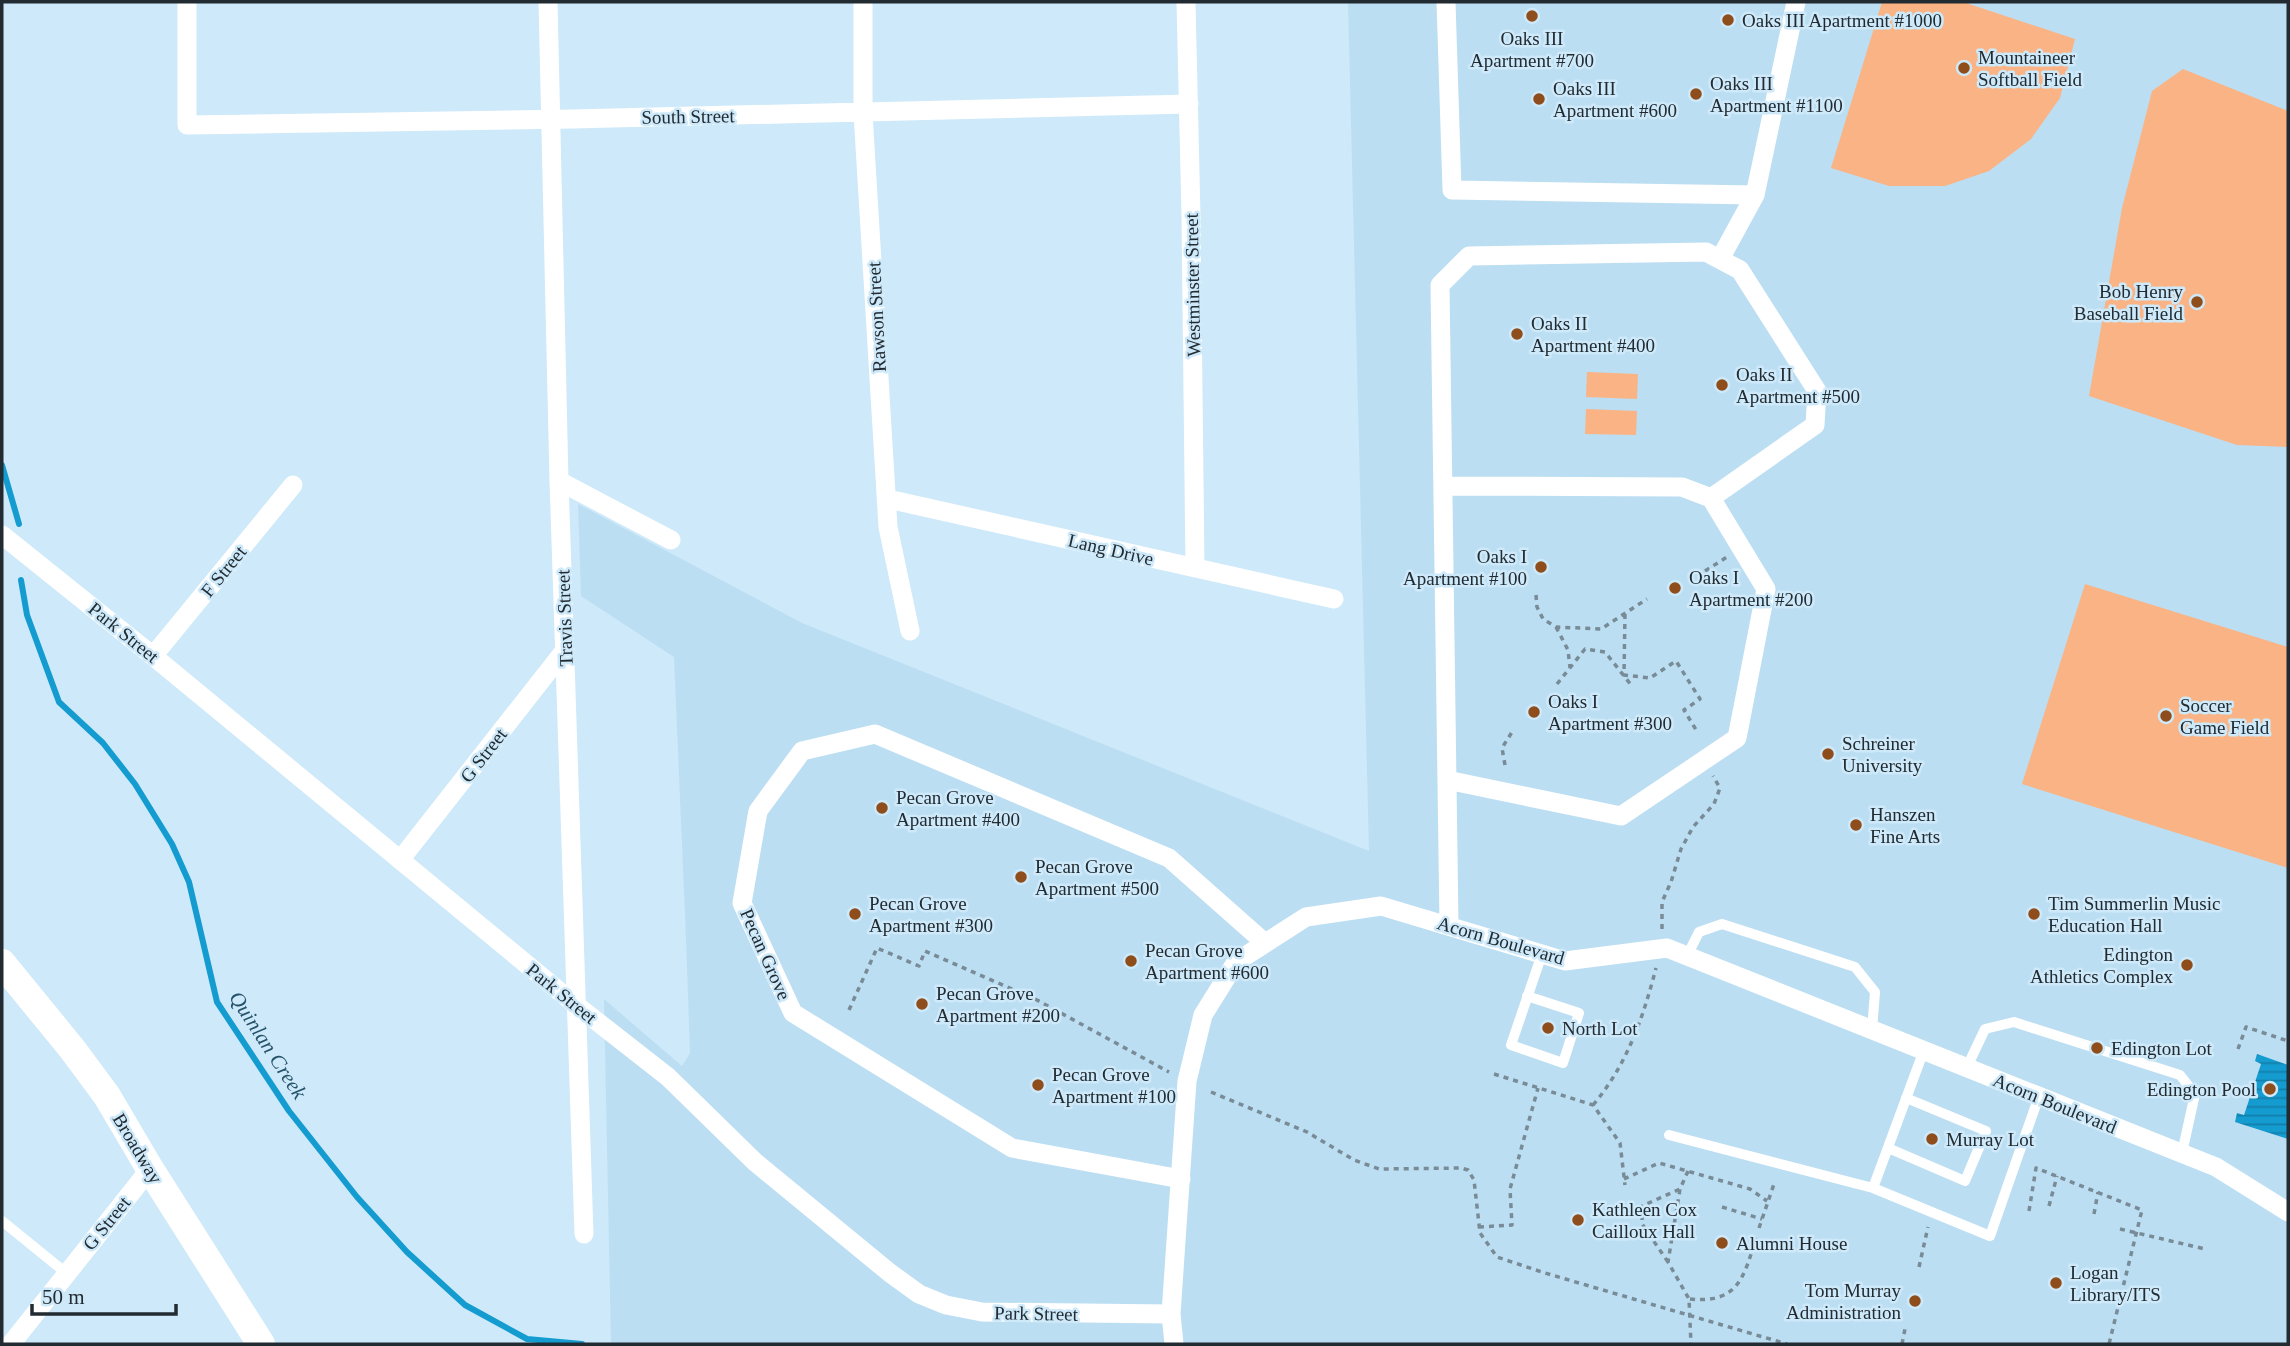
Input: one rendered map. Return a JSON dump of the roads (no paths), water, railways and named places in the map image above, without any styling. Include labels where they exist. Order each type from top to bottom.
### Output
[{"type":"main road","name":"Broadway","points":[[2,963],[74,1049],[107,1096],[261,1344]]},
{"type":"street","name":"South Street","points":[[187,2],[187,125],[863,113],[1189,104]]},
{"type":"street","name":"Travis Street","points":[[548,2],[559,481],[584,1234]]},
{"type":"street","name":"Rawson Street","points":[[863,2],[863,113],[888,527],[911,631]]},
{"type":"street","name":"Westminster Street","points":[[1186,2],[1195,568]]},
{"type":"street","points":[[1446,2],[1452,190],[1755,195]]},
{"type":"street","points":[[1720,259],[1755,195],[1796,2]]},
{"type":"street","points":[[1449,925],[1440,285],[1469,256],[1706,252],[1740,270],[1817,391],[1815,425],[1711,498]]},
{"type":"street","points":[[559,481],[671,540]]},
{"type":"street","name":"F Street","points":[[153,656],[293,485]]},
{"type":"street","points":[[1443,485],[1682,487],[1711,498],[1766,589],[1737,738],[1621,816],[1447,780]]},
{"type":"street","name":"Lang Drive","points":[[887,502],[897,501],[1334,599]]},
{"type":"street","name":"Park Street","points":[[2,535],[576,1005],[668,1077],[765,1171],[890,1273],[932,1301],[964,1309],[999,1313],[1171,1314]]},
{"type":"street","name":"G Street","points":[[400,860],[565,650]]},
{"type":"street","name":"Pecan Grove","points":[[1181,1179],[1012,1148],[793,1013],[742,902],[758,811],[802,751],[875,734],[1169,858],[1265,943]]},
{"type":"street","name":"Acorn Boulevard","points":[[1174,1344],[1171,1314],[1187,1082],[1203,1015],[1236,962],[1306,917],[1381,906],[1565,961],[1667,948],[2216,1167],[2288,1212]]},
{"type":"street","name":"G Street","points":[[11,1344],[150,1169]]},
{"type":"lane","points":[[1687,956],[1699,932],[1722,924],[1855,967],[1875,992],[1872,1030]]},
{"type":"lane","points":[[1527,996],[1579,1013],[1563,1063],[1511,1045],[1527,996],[1542,954]]},
{"type":"lane","points":[[1967,1068],[1985,1029],[2014,1022],[2180,1075],[2195,1094],[2182,1153]]},
{"type":"lane","points":[[1873,1188],[1924,1050]]},
{"type":"lane","points":[[1669,1135],[1873,1188],[1990,1236],[2039,1096]]},
{"type":"lane","points":[[1888,1148],[1965,1181],[1986,1131],[1906,1098]]},
{"type":"lane","points":[[2,1221],[66,1273]]},
{"type":"water","name":"Edington Pool","points":[[2257,1054],[2288,1065],[2288,1139],[2235,1122],[2237,1113],[2244,1115],[2261,1064],[2255,1061]]},
{"type":"waterway","name":"Quinlan Creek","points":[[2,465],[19,524]]},
{"type":"waterway","name":"Quinlan Creek","points":[[21,580],[27,615],[59,702],[103,743],[135,784],[172,844],[189,882],[217,1002],[289,1111],[357,1197],[407,1252],[465,1305],[527,1339],[582,1344]]},
{"type":"place","name":"Oaks III Apartment #700","points":[[1532,16]]},
{"type":"place","name":"Oaks III Apartment #1000","points":[[1728,20]]},
{"type":"place","name":"Mountaineer Softball Field","points":[[1964,68]]},
{"type":"place","name":"Oaks III Apartment #1100","points":[[1696,94]]},
{"type":"place","name":"Oaks III Apartment #600","points":[[1539,99]]},
{"type":"place","name":"Bob Henry Baseball Field","points":[[2197,302]]},
{"type":"place","name":"Oaks II Apartment #400","points":[[1517,334]]},
{"type":"place","name":"Oaks II Apartment #500","points":[[1722,385]]},
{"type":"place","name":"Oaks I Apartment #100","points":[[1541,567]]},
{"type":"place","name":"Oaks I Apartment #200","points":[[1675,588]]},
{"type":"place","name":"Oaks I Apartment #300","points":[[1534,712]]},
{"type":"place","name":"Soccer Game Field","points":[[2166,716]]},
{"type":"place","name":"Schreiner University","points":[[1828,754]]},
{"type":"place","name":"Pecan Grove Apartment #400","points":[[882,808]]},
{"type":"place","name":"Hanszen Fine Arts","points":[[1856,825]]},
{"type":"place","name":"Pecan Grove Apartment #500","points":[[1021,877]]},
{"type":"place","name":"Pecan Grove Apartment #300","points":[[855,914]]},
{"type":"place","name":"Tim Summerlin Music Education Hall","points":[[2034,914]]},
{"type":"place","name":"Pecan Grove Apartment #600","points":[[1131,961]]},
{"type":"place","name":"Edington Athletics Complex","points":[[2187,965]]},
{"type":"place","name":"Pecan Grove Apartment #200","points":[[922,1004]]},
{"type":"place","name":"North Lot","points":[[1548,1028]]},
{"type":"place","name":"Edington Lot","points":[[2097,1048]]},
{"type":"place","name":"Pecan Grove Apartment #100","points":[[1038,1085]]},
{"type":"place","name":"Edington Pool","points":[[2270,1089]]},
{"type":"place","name":"Murray Lot","points":[[1932,1139]]},
{"type":"place","name":"Kathleen Cox Cailloux Hall","points":[[1578,1220]]},
{"type":"place","name":"Alumni House","points":[[1722,1243]]},
{"type":"place","name":"Logan Library/ITS","points":[[2056,1283]]},
{"type":"place","name":"Tom Murray Administration","points":[[1915,1301]]}]
